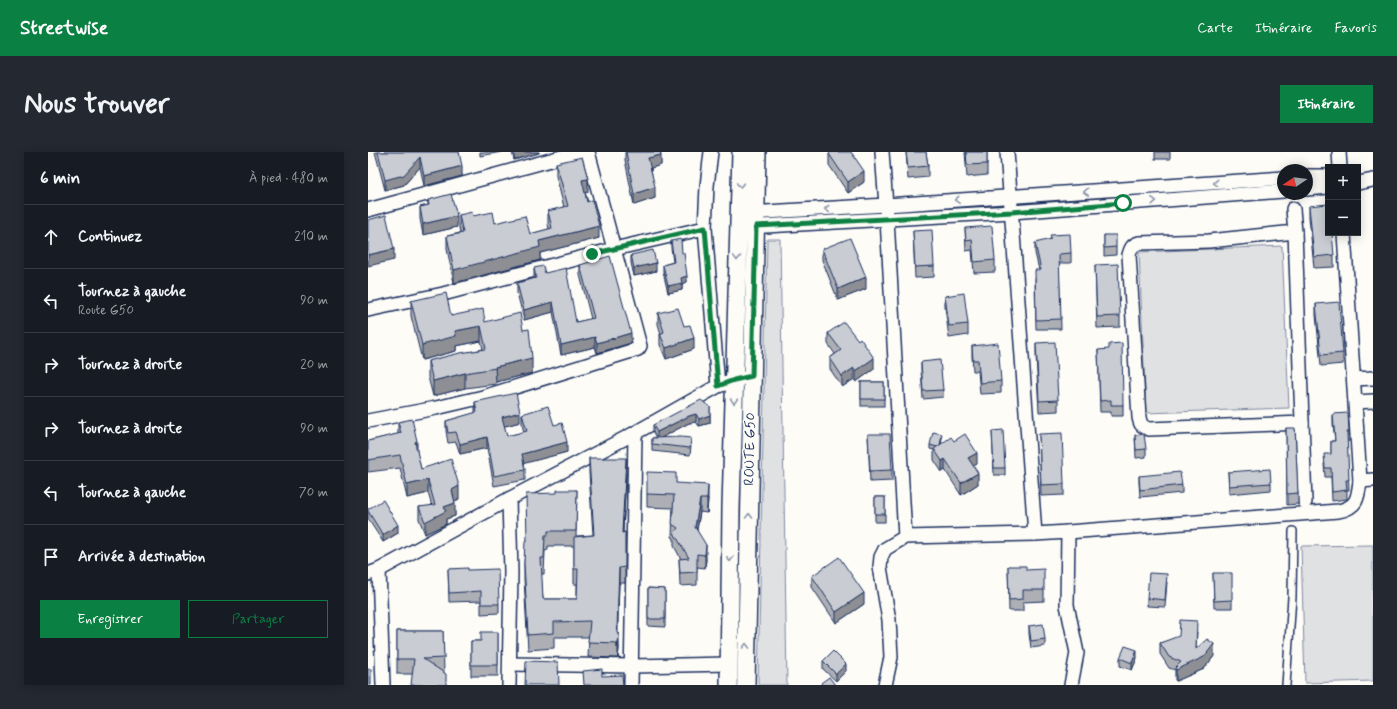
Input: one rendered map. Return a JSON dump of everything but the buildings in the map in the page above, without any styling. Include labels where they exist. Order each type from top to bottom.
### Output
[{"type":"street","points":[[368,210],[580,152]]},
{"type":"street","points":[[368,421],[483,397],[638,349],[640,346],[588,152]]},
{"type":"street","points":[[711,152],[707,186],[705,228],[718,386]]},
{"type":"street","name":"ROUTE G50","points":[[729,685],[730,508],[740,152]]},
{"type":"street","name":"ROUTE G50","points":[[746,685],[757,152]]},
{"type":"street","points":[[882,152],[905,537]]},
{"type":"street","points":[[1007,152],[1035,534]]},
{"type":"street","points":[[1339,152],[1340,164]]},
{"type":"street","points":[[1313,176],[1325,176]]},
{"type":"street","points":[[1361,178],[1373,180]]},
{"type":"street","points":[[738,220],[887,219],[1012,212],[1123,203],[1241,188],[1277,179]]},
{"type":"street","points":[[1361,182],[1373,180]]},
{"type":"street","points":[[1313,188],[1325,187]]},
{"type":"street","points":[[756,220],[886,205],[1122,189],[1241,188],[1277,190]]},
{"type":"street","points":[[1122,189],[1123,203]]},
{"type":"street","points":[[1293,209],[1304,502]]},
{"type":"street","points":[[368,310],[509,278],[614,249],[705,228]]},
{"type":"street","points":[[1295,232],[1209,241],[1139,243],[1135,244],[1131,248],[1129,255],[1139,417],[1140,423],[1143,427],[1148,430],[1302,423]]},
{"type":"street","points":[[885,685],[891,657],[891,638],[880,567],[881,556],[884,549],[905,537],[1068,532],[1347,510],[1354,504],[1366,480],[1356,402],[1344,236]]},
{"type":"street","points":[[383,685],[373,572],[509,498],[635,433],[718,386],[734,380],[752,376]]},
{"type":"street","points":[[1354,379],[1373,378]]},
{"type":"street","points":[[1356,402],[1373,401]]},
{"type":"street","points":[[631,685],[635,433]]},
{"type":"street","points":[[509,498],[511,572],[509,685]]},
{"type":"street","points":[[1068,532],[1067,605],[1077,653],[1071,685]]},
{"type":"street","points":[[510,664],[632,666],[729,664]]},
{"type":"lane","points":[[1286,685],[1292,597],[1293,531]]},
{"type":"shaded area","points":[[767,239],[780,239],[787,685],[758,685]]},
{"type":"shaded area","points":[[1282,246],[1289,408],[1146,413],[1139,252]]},
{"type":"shaded area","points":[[1373,545],[1373,681],[1305,683],[1301,546]]},
{"type":"route","points":[[592,254],[705,228],[718,386],[734,380],[752,376],[756,226],[1012,212],[1123,203]]}]
